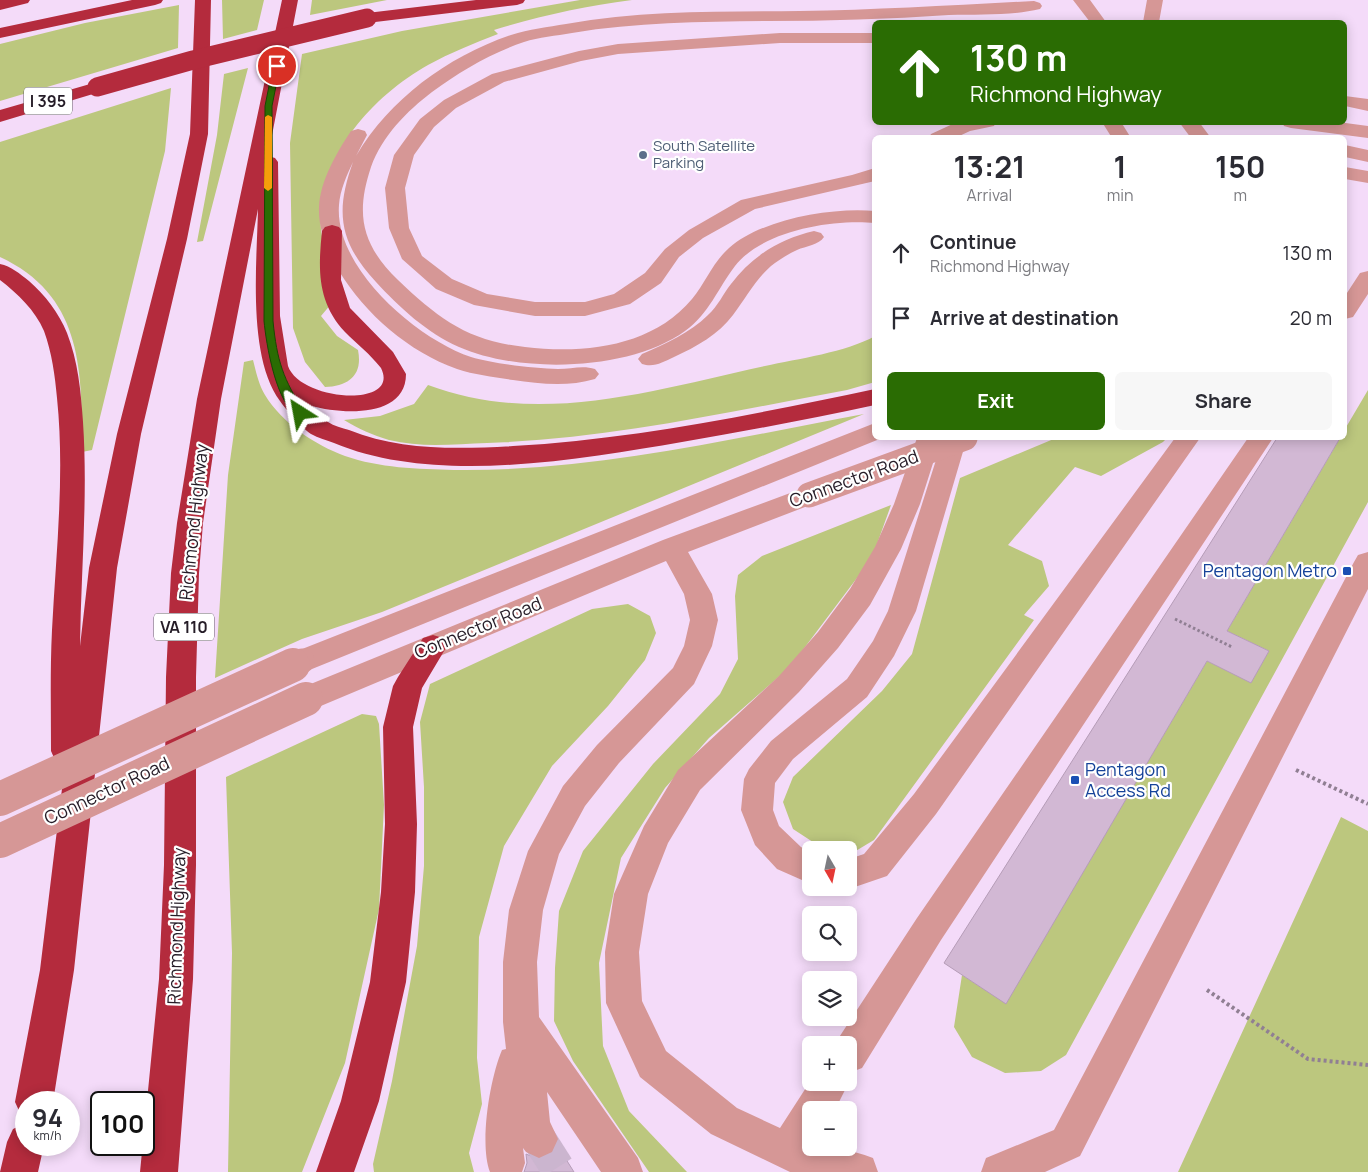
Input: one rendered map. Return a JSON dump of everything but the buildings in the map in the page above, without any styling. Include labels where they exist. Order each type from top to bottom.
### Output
[{"type":"highway","points":[[0,5],[22,0]]},
{"type":"highway","points":[[0,26],[113,0]]},
{"type":"highway","points":[[0,33],[153,0]]},
{"type":"highway","points":[[36,1091],[57,970],[103,568],[128,434],[177,239],[199,134],[204,0]]},
{"type":"highway","name":"Richmond Highway","points":[[159,1172],[176,979],[180,865],[181,677],[185,573],[209,399],[290,0]]},
{"type":"highway","name":"I 395","points":[[0,116],[96,87],[240,49],[367,18],[454,0]]},
{"type":"highway","points":[[367,18],[517,0]]},
{"type":"highway","points":[[268,106],[268,321],[271,348],[277,372],[290,400],[311,423],[322,431],[372,448],[412,455],[521,455],[603,446],[730,426],[864,400]]},
{"type":"highway","points":[[277,372],[309,397],[322,402],[339,404],[356,404],[377,400],[385,395],[393,384],[395,375],[391,365],[359,334],[339,309],[329,277],[332,231]]},
{"type":"highway","points":[[0,270],[18,283],[46,313],[61,351],[67,384],[73,472],[66,631],[66,892]]},
{"type":"highway","points":[[335,1172],[360,1102],[388,982],[398,892],[401,824],[398,728],[408,686],[433,646]]},
{"type":"highway","points":[[19,1172],[23,1156]]},
{"type":"street","points":[[790,0],[636,10],[565,20],[506,32],[443,62],[398,93],[372,118],[359,133],[340,166],[329,206],[332,231],[338,249],[355,278],[381,310],[420,339],[463,363],[524,375],[581,375],[647,361],[691,341],[722,314],[739,289],[765,259],[793,243],[833,232],[872,232]]},
{"type":"street","points":[[1081,0],[1096,20]]},
{"type":"street","points":[[1151,20],[1156,0]]},
{"type":"street","points":[[872,217],[823,217],[792,225],[754,241],[734,254],[699,306],[676,327],[639,346],[580,357],[525,355],[475,345],[440,326],[377,273],[355,236],[351,204],[359,169],[380,133],[412,100],[460,65],[515,39],[570,28],[640,18],[856,15],[1037,7]]},
{"type":"street","points":[[872,38],[780,38],[618,49],[579,56],[498,78],[450,104],[427,123],[404,155],[395,188],[399,228],[413,259],[444,284],[482,300],[536,309],[585,308],[622,299],[653,278],[672,253],[696,234],[748,204],[858,180],[872,175]]},
{"type":"street","points":[[1347,101],[1368,105]]},
{"type":"street","points":[[945,135],[970,125]]},
{"type":"street","points":[[1191,125],[1199,135]]},
{"type":"street","points":[[1287,125],[1302,135]]},
{"type":"street","points":[[1313,125],[1368,132]]},
{"type":"street","points":[[1347,149],[1368,150]]},
{"type":"street","points":[[1347,150],[1368,156]]},
{"type":"street","points":[[1347,175],[1368,177]]},
{"type":"street","points":[[1347,309],[1368,278]]},
{"type":"street","name":"Connector Road","points":[[0,799],[302,661],[872,433]]},
{"type":"street","points":[[859,1172],[787,1152],[724,1121],[653,1064],[624,1003],[622,952],[631,894],[655,836],[689,780],[789,684],[828,640],[860,597],[888,548],[907,504],[928,440]]},
{"type":"street","points":[[802,864],[789,858],[766,835],[757,810],[760,779],[782,750],[857,688],[884,648],[902,611],[954,440]]},
{"type":"street","name":"Connector Road","points":[[0,841],[306,699],[672,548],[960,440]]},
{"type":"street","points":[[858,871],[875,865],[925,804],[1187,440]]},
{"type":"street","points":[[857,1042],[929,930],[1260,440]]},
{"type":"street","points":[[539,1139],[532,1127],[521,1022],[520,962],[526,910],[544,851],[574,796],[608,754],[684,676],[698,646],[704,620],[698,594],[672,548]]},
{"type":"street","points":[[1000,1172],[1067,1143],[1368,562]]},
{"type":"street","points":[[506,1163],[504,1157],[505,1136],[521,1022]]},
{"type":"street","points":[[521,1022],[624,1172]]},
{"type":"street","points":[[787,1152],[802,1128]]},
{"type":"path","points":[[1147,606],[1232,647]]},
{"type":"path","points":[[1268,756],[1368,804]]},
{"type":"path","points":[[1207,990],[1308,1059],[1368,1065]]},
{"type":"green space","points":[[222,0],[264,0],[257,30],[223,39]]},
{"type":"green space","points":[[312,0],[387,0],[310,15]]},
{"type":"green space","points":[[580,0],[632,0],[562,12],[494,30],[498,34],[445,56],[407,79],[367,113],[351,133],[337,155],[327,178],[322,203],[322,236],[342,291],[321,316],[337,336],[358,350],[359,359],[356,372],[352,378],[341,384],[325,387],[305,362],[293,328],[290,143],[302,54],[402,31]]},
{"type":"green space","points":[[179,5],[178,48],[0,101],[0,44],[85,23]]},
{"type":"green space","points":[[248,68],[203,241],[197,242],[217,135],[224,74]]},
{"type":"green space","points":[[171,88],[165,151],[92,450],[82,452],[81,394],[78,366],[72,340],[63,315],[48,293],[28,273],[0,257],[0,142]]},
{"type":"green space","points":[[872,338],[872,383],[847,390],[623,430],[532,440],[438,445],[413,444],[389,440],[366,432],[344,420],[380,416],[414,404],[428,385],[470,397],[512,403],[555,404],[597,400],[681,385],[822,354],[864,342]]},
{"type":"green space","points":[[253,360],[259,383],[265,395],[280,415],[300,432],[322,446],[345,456],[371,463],[399,467],[454,470],[557,466],[660,452],[864,414],[382,612],[302,639],[215,678],[228,475],[244,362]]},
{"type":"green space","points":[[1368,390],[1368,502],[1066,1055],[1041,1071],[1005,1073],[972,1057],[954,1027],[962,975],[1006,1003],[1207,661],[1251,682],[1269,651],[1227,631],[1339,440],[1347,440],[1347,426]]},
{"type":"green space","points":[[1051,440],[1165,440],[1101,476],[1075,467],[1008,545],[1042,561],[1049,586],[1024,615],[1034,620],[874,840],[858,850],[858,841],[811,841],[793,829],[783,802],[793,777],[882,691],[912,654],[960,478]]},
{"type":"green space","points":[[891,505],[872,558],[790,667],[709,738],[665,788],[621,858],[599,963],[603,1046],[629,1111],[687,1172],[649,1172],[573,1061],[554,1021],[559,911],[583,851],[653,764],[720,694],[738,659],[735,596],[738,575],[762,556]]},
{"type":"green space","points":[[628,604],[650,616],[656,633],[645,660],[608,706],[552,766],[504,846],[479,937],[477,1058],[482,1104],[469,1153],[474,1172],[374,1172],[373,1164],[392,1081],[417,946],[424,866],[424,787],[420,722],[430,684],[592,609]]},
{"type":"green space","points":[[362,714],[376,716],[379,724],[384,805],[379,909],[345,1063],[302,1172],[228,1172],[232,953],[226,777]]},
{"type":"green space","points":[[1341,817],[1368,831],[1368,1172],[1178,1172]]},
{"type":"tunnel","points":[[539,1139],[560,1172]]},
{"type":"slow traffic","points":[[268,117],[268,188]]},
{"type":"place","name":"South Satellite Parking","points":[[643,155]]},
{"type":"place","name":"Pentagon Metro","points":[[1347,571]]},
{"type":"place","name":"Pentagon Access Rd","points":[[1075,780]]},
{"type":"route","points":[[277,66],[268,106],[268,321],[271,348],[277,372],[290,400],[300,413]]}]
